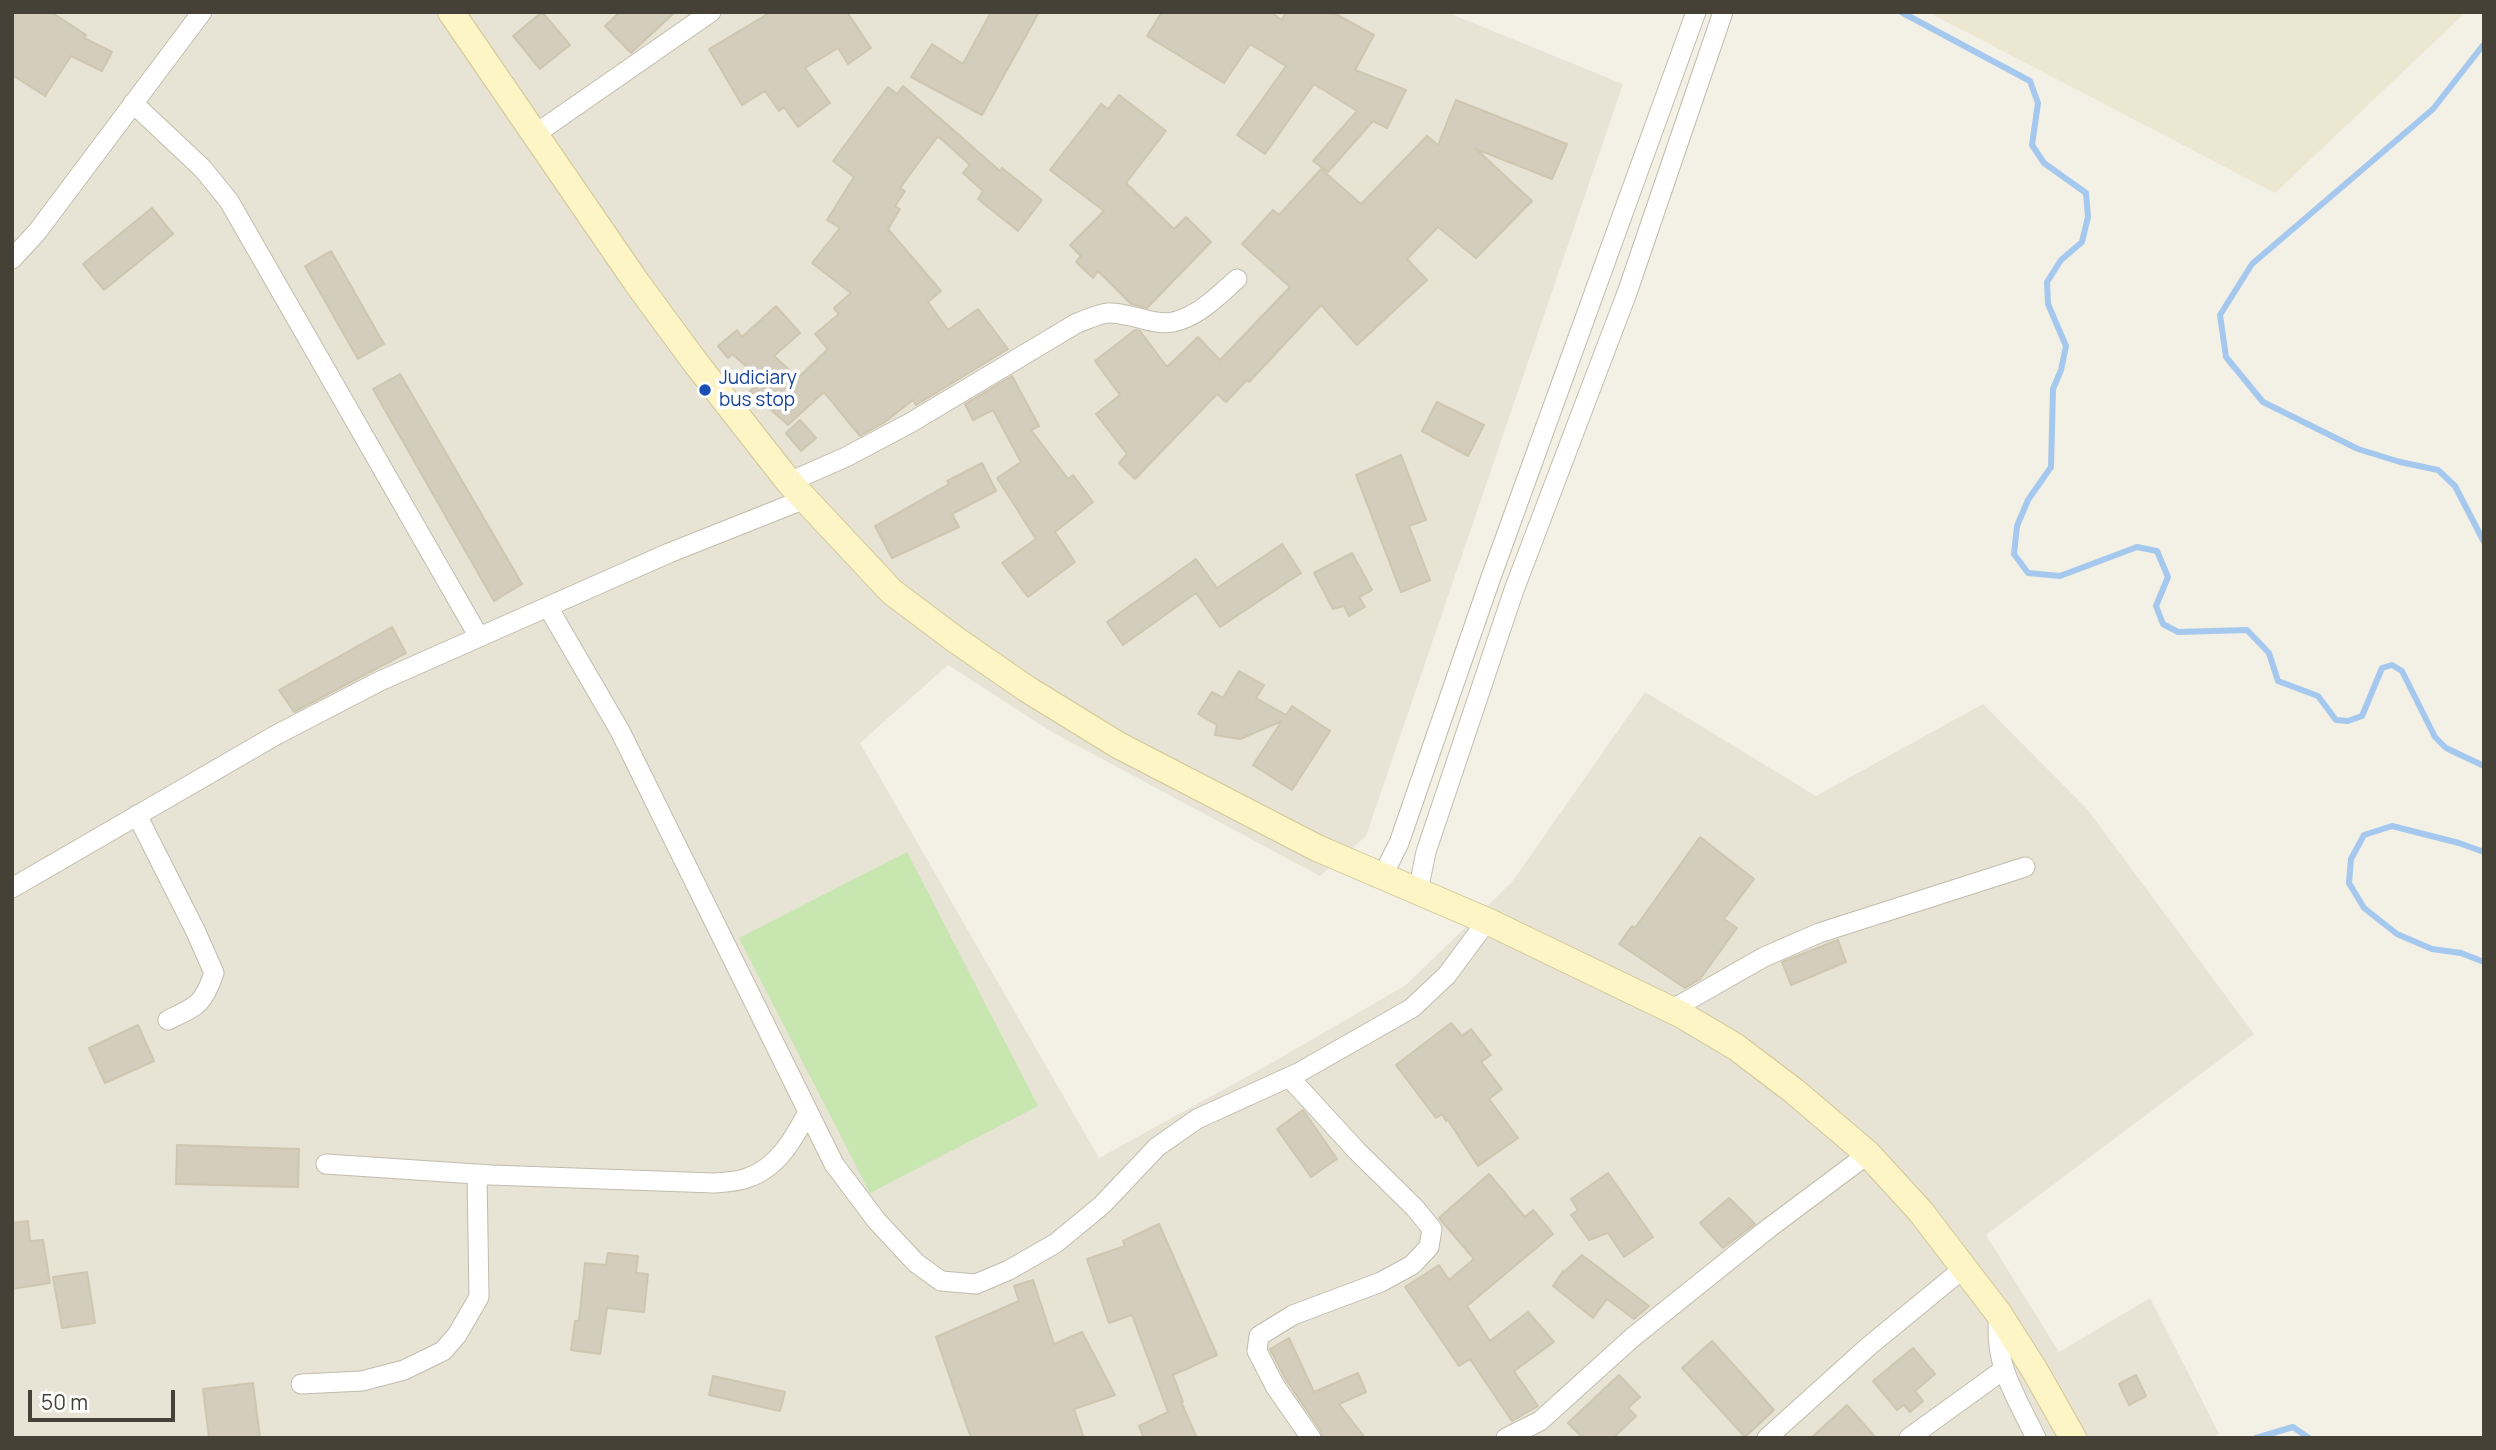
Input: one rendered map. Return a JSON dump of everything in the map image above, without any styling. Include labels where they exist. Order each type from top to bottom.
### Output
[{"type":"main road","points":[[451,12],[651,303],[797,490],[892,592],[1027,689],[1118,744],[1317,848],[1487,921],[1671,1010],[1745,1054],[1794,1091],[1868,1154],[1921,1212],[1999,1314],[2073,1438]]},
{"type":"street","points":[[12,259],[37,232],[202,12]]},
{"type":"street","points":[[534,135],[711,12]]},
{"type":"street","points":[[1383,875],[1399,843],[1500,554],[1696,12]]},
{"type":"street","points":[[1419,891],[1426,852],[1514,590],[1627,293],[1723,12]]},
{"type":"street","points":[[132,103],[204,169],[229,201],[479,637]]},
{"type":"street","points":[[12,888],[276,735],[380,681],[669,552],[797,490],[846,457],[909,423],[1077,323],[1107,313],[1135,316],[1155,322],[1172,322],[1198,311],[1237,279]]},
{"type":"street","points":[[548,607],[620,731],[834,1164],[876,1220],[916,1263],[940,1281],[976,1284],[1009,1270],[1056,1243],[1102,1205],[1157,1147],[1197,1119],[1289,1077],[1362,1038],[1412,1007],[1447,975],[1487,921]]},
{"type":"street","points":[[137,815],[214,973],[205,997],[193,1008],[168,1020]]},
{"type":"street","points":[[1671,1010],[1764,957],[1819,933],[2025,867]]},
{"type":"street","points":[[1289,1077],[1357,1151],[1415,1208],[1432,1230],[1429,1247],[1412,1265],[1381,1282],[1293,1315],[1259,1336],[1257,1351],[1263,1363],[1275,1386],[1311,1438]]},
{"type":"street","points":[[326,1164],[477,1174],[714,1183],[748,1178],[788,1149],[808,1112]]},
{"type":"street","points":[[1506,1438],[1540,1421],[1633,1336],[1769,1228],[1868,1154]]},
{"type":"street","points":[[301,1384],[362,1381],[404,1370],[443,1351],[457,1335],[480,1297],[477,1174]]},
{"type":"street","points":[[1767,1438],[1869,1346],[1964,1268]]},
{"type":"street","points":[[1999,1314],[1996,1336],[2003,1370],[2036,1438]]},
{"type":"street","points":[[1909,1438],[2003,1370]]},
{"type":"shaded area","points":[[12,12],[1446,12],[1623,84],[1366,836],[1320,876],[1052,732],[948,665],[860,743],[1099,1158],[1406,985],[1512,882],[1645,692],[1816,796],[1983,704],[2087,809],[2254,1034],[1986,1235],[2059,1352],[2150,1298],[2219,1434],[2211,1438],[12,1438]]},
{"type":"shaded area","points":[[1928,12],[2466,12],[2275,193]]},
{"type":"green space","points":[[907,852],[1038,1106],[870,1193],[739,938]]},
{"type":"building","points":[[12,12],[51,12],[86,35],[84,38],[112,52],[102,71],[71,56],[45,96],[12,75]]},
{"type":"building","points":[[542,12],[570,45],[540,69],[513,36]]},
{"type":"building","points":[[620,12],[675,12],[631,53],[605,26]]},
{"type":"building","points":[[771,12],[847,12],[871,48],[848,64],[838,48],[805,68],[830,103],[798,127],[784,107],[779,111],[765,91],[742,105],[709,49]]},
{"type":"building","points":[[991,12],[1039,12],[982,115],[911,77],[932,44],[963,64]]},
{"type":"building","points":[[1162,12],[1270,12],[1282,20],[1286,12],[1332,12],[1374,35],[1355,70],[1406,90],[1387,128],[1373,121],[1328,172],[1313,161],[1357,111],[1314,84],[1265,154],[1237,135],[1286,66],[1250,44],[1224,83],[1147,36]]},
{"type":"building","points":[[903,86],[1000,171],[1002,168],[1042,200],[1018,231],[978,199],[983,191],[963,173],[970,165],[938,136],[900,188],[905,191],[895,206],[900,209],[888,229],[941,291],[928,302],[948,330],[978,309],[1008,349],[916,405],[913,400],[885,422],[860,436],[824,392],[788,425],[750,391],[761,379],[732,354],[728,358],[718,346],[737,330],[742,337],[776,306],[800,333],[774,356],[798,378],[828,349],[815,334],[839,314],[834,308],[851,293],[812,263],[840,228],[827,220],[854,177],[833,161],[888,87],[897,94]]},
{"type":"building","points":[[1119,95],[1166,131],[1126,183],[1174,229],[1186,217],[1211,242],[1147,308],[1131,304],[1098,271],[1093,278],[1076,262],[1081,256],[1070,245],[1104,211],[1050,170],[1101,104],[1108,109]]},
{"type":"building","points":[[1456,100],[1567,144],[1552,179],[1476,149],[1532,201],[1476,258],[1438,227],[1407,259],[1427,280],[1357,345],[1321,305],[1249,382],[1247,380],[1226,402],[1217,394],[1135,479],[1119,463],[1127,454],[1096,414],[1120,395],[1095,361],[1135,330],[1140,331],[1167,367],[1198,337],[1220,360],[1290,287],[1242,244],[1273,210],[1279,215],[1321,169],[1361,204],[1427,136],[1438,145]]},
{"type":"building","points":[[152,208],[173,234],[104,290],[83,264]]},
{"type":"building","points":[[331,251],[384,344],[358,359],[305,266]]},
{"type":"building","points":[[400,374],[522,584],[494,601],[373,389]]},
{"type":"building","points":[[1012,376],[1039,426],[1031,430],[1068,479],[1073,475],[1093,502],[1055,532],[1075,562],[1028,597],[1002,563],[1036,539],[997,478],[1021,462],[993,410],[973,420],[965,404]]},
{"type":"building","points":[[1437,402],[1484,425],[1468,456],[1422,431]]},
{"type":"building","points":[[800,420],[816,438],[801,451],[786,433]]},
{"type":"building","points":[[1401,455],[1426,520],[1409,526],[1430,580],[1401,592],[1356,475]]},
{"type":"building","points":[[982,463],[996,491],[952,514],[959,527],[892,558],[875,526],[949,484],[947,481]]},
{"type":"building","points":[[1282,544],[1301,573],[1220,627],[1196,593],[1123,645],[1107,622],[1196,559],[1217,588]]},
{"type":"building","points":[[1352,553],[1372,590],[1359,597],[1365,607],[1349,616],[1344,606],[1333,609],[1314,573]]},
{"type":"building","points":[[392,627],[406,653],[294,712],[279,690]]},
{"type":"building","points":[[1239,671],[1264,685],[1256,698],[1286,715],[1292,706],[1330,731],[1292,790],[1253,765],[1282,721],[1240,739],[1215,735],[1217,725],[1198,714],[1212,692],[1223,698]]},
{"type":"building","points":[[1700,837],[1754,879],[1724,919],[1737,928],[1700,979],[1685,988],[1619,944],[1632,926],[1635,928]]},
{"type":"building","points":[[1838,940],[1846,962],[1791,985],[1782,962]]},
{"type":"building","points":[[1451,1023],[1462,1036],[1471,1029],[1491,1055],[1481,1062],[1502,1089],[1489,1099],[1518,1138],[1478,1166],[1448,1120],[1446,1121],[1442,1114],[1436,1118],[1396,1065]]},
{"type":"building","points":[[138,1025],[154,1061],[105,1083],[89,1048]]},
{"type":"building","points":[[1303,1110],[1337,1159],[1311,1177],[1277,1129]]},
{"type":"building","points":[[177,1145],[299,1149],[298,1187],[176,1184]]},
{"type":"building","points":[[1608,1173],[1653,1237],[1624,1257],[1608,1233],[1589,1240],[1571,1215],[1578,1210],[1571,1199]]},
{"type":"building","points":[[1489,1174],[1525,1217],[1533,1210],[1553,1234],[1467,1306],[1490,1341],[1528,1312],[1554,1342],[1514,1371],[1538,1406],[1512,1421],[1470,1359],[1459,1366],[1405,1287],[1439,1265],[1449,1280],[1474,1259],[1439,1218]]},
{"type":"building","points":[[1729,1198],[1755,1224],[1723,1248],[1700,1223]]},
{"type":"building","points":[[28,1221],[30,1241],[43,1240],[50,1283],[12,1289],[12,1223]]},
{"type":"building","points":[[1159,1224],[1217,1355],[1173,1375],[1181,1402],[1197,1438],[1144,1438],[1139,1426],[1168,1412],[1132,1315],[1109,1323],[1087,1259],[1125,1246],[1123,1241]]},
{"type":"building","points":[[608,1253],[638,1256],[636,1273],[648,1274],[644,1312],[607,1308],[600,1354],[571,1350],[575,1321],[579,1321],[585,1263],[606,1265]]},
{"type":"building","points":[[1582,1255],[1649,1306],[1634,1319],[1607,1299],[1593,1318],[1553,1286],[1563,1271]]},
{"type":"building","points":[[87,1272],[95,1323],[62,1328],[53,1277]]},
{"type":"building","points":[[1033,1280],[1054,1344],[1082,1332],[1115,1395],[1074,1409],[1084,1438],[971,1438],[936,1337],[1019,1301],[1014,1286]]},
{"type":"building","points":[[1289,1338],[1314,1392],[1358,1373],[1366,1392],[1339,1404],[1365,1438],[1323,1438],[1286,1380],[1270,1349]]},
{"type":"building","points":[[1712,1341],[1774,1410],[1745,1437],[1682,1368]]},
{"type":"building","points":[[1913,1348],[1935,1374],[1915,1391],[1923,1401],[1910,1412],[1904,1405],[1897,1410],[1873,1381]]},
{"type":"building","points":[[1619,1375],[1640,1397],[1628,1408],[1636,1416],[1613,1438],[1583,1438],[1568,1423]]},
{"type":"building","points":[[2136,1375],[2146,1396],[2129,1405],[2119,1384]]},
{"type":"building","points":[[713,1376],[785,1392],[780,1411],[709,1395]]},
{"type":"building","points":[[253,1383],[260,1438],[209,1438],[203,1389]]},
{"type":"building","points":[[1847,1405],[1876,1438],[1811,1438]]},
{"type":"waterway","points":[[1901,12],[2030,81],[2038,103],[2032,145],[2044,163],[2086,193],[2088,217],[2082,242],[2061,260],[2047,282],[2048,304],[2066,346],[2061,370],[2053,389],[2051,467],[2028,500],[2017,526],[2014,554],[2028,573],[2060,576],[2137,547],[2157,551],[2168,577],[2156,606],[2163,624],[2178,632],[2247,630],[2269,653],[2278,681],[2318,696],[2336,720],[2348,721],[2362,716],[2382,668],[2392,665],[2402,671],[2435,737],[2446,748],[2484,766]]},
{"type":"waterway","points":[[2484,44],[2433,109],[2252,264],[2220,315],[2226,357],[2263,402],[2358,449],[2438,470],[2455,486],[2484,542]]},
{"type":"waterway","points":[[2484,852],[2392,826],[2364,835],[2351,859],[2349,883],[2364,908],[2397,934],[2432,949],[2461,953],[2484,962]]},
{"type":"waterway","points":[[2256,1438],[2293,1427],[2309,1438]]},
{"type":"place","name":"Judiciary bus stop","points":[[705,390]]}]
